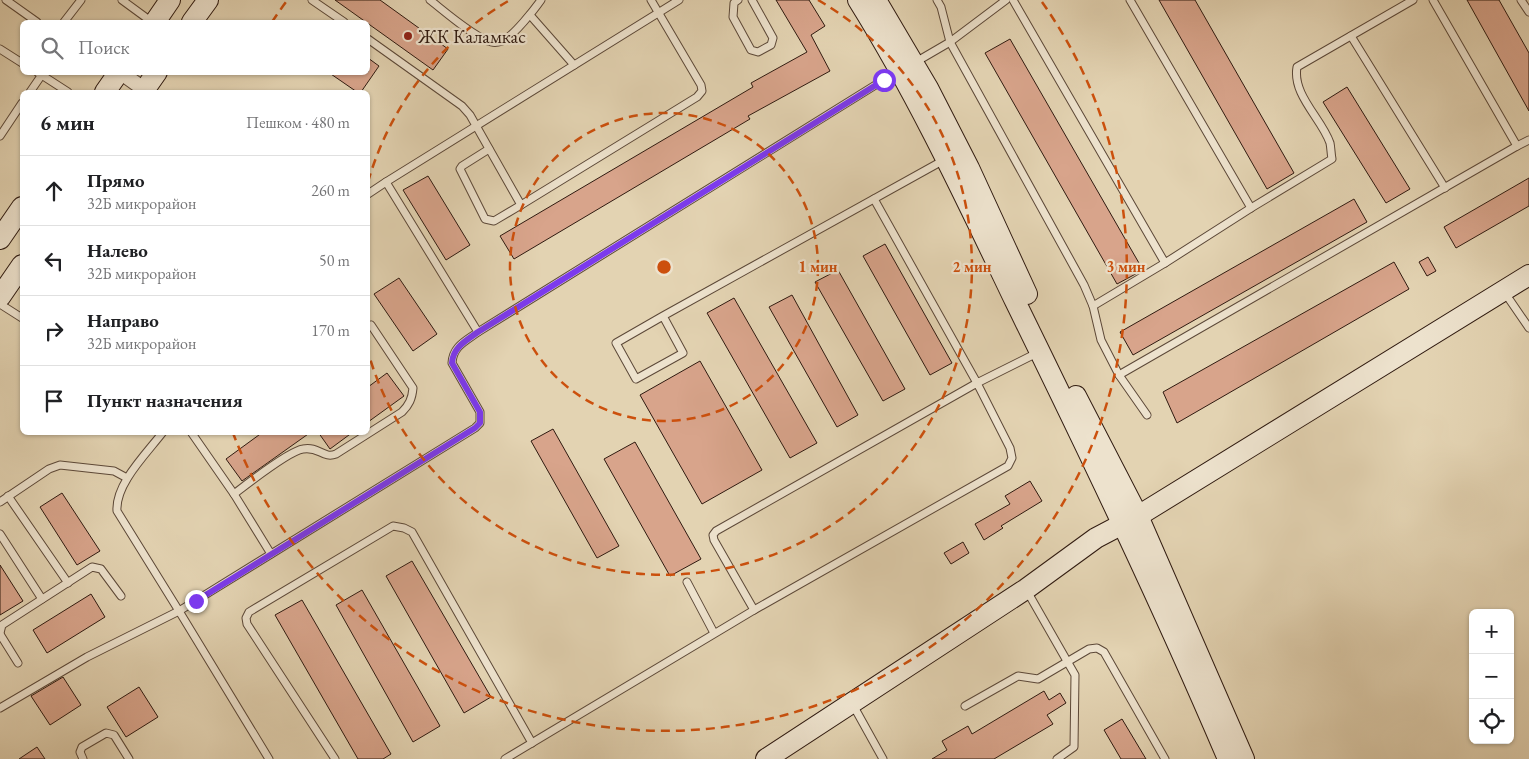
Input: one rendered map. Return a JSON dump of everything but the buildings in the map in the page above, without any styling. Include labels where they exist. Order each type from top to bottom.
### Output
[{"type":"main road","points":[[155,20],[170,0]]},
{"type":"main road","points":[[193,20],[208,0]]},
{"type":"main road","points":[[858,0],[907,66],[969,168],[1128,515],[1244,759]]},
{"type":"main road","points":[[876,0],[907,66],[946,159],[1040,351],[1128,515],[1228,759]]},
{"type":"main road","points":[[106,90],[117,75]]},
{"type":"main road","points":[[145,90],[155,75]]},
{"type":"main road","points":[[0,239],[20,210]]},
{"type":"main road","points":[[766,759],[1026,589],[1128,515],[1529,265]]},
{"type":"main road","points":[[0,297],[20,268]]},
{"type":"main road","points":[[1128,515],[1529,275]]},
{"type":"street","points":[[123,75],[143,90]]},
{"type":"lane","points":[[6,0],[34,20]]},
{"type":"lane","points":[[66,20],[81,0]]},
{"type":"lane","points":[[122,0],[151,20]]},
{"type":"lane","points":[[312,0],[341,20]]},
{"type":"lane","points":[[430,0],[483,39],[494,43],[504,40],[530,15],[541,0]]},
{"type":"lane","points":[[489,149],[460,169],[485,219],[494,221],[697,97],[702,91],[701,85],[660,12],[651,0]]},
{"type":"lane","points":[[370,193],[679,0]]},
{"type":"lane","points":[[738,0],[734,4],[732,17],[751,50],[758,52],[771,45],[772,38],[752,0]]},
{"type":"lane","points":[[937,0],[941,7],[950,42],[1084,285],[1093,306],[1101,340],[1119,375],[1147,415]]},
{"type":"lane","points":[[0,708],[87,657],[180,612],[475,428],[480,423],[480,412],[452,363],[456,348],[478,332],[907,66],[950,42],[1006,0]]},
{"type":"lane","points":[[1013,0],[1165,263]]},
{"type":"lane","points":[[1130,0],[1252,208]]},
{"type":"lane","points":[[1093,306],[1332,159],[1330,143],[1302,94],[1296,75],[1297,68],[1413,0]]},
{"type":"lane","points":[[1433,0],[1517,146]]},
{"type":"lane","points":[[1521,0],[1529,12]]},
{"type":"lane","points":[[530,15],[574,65]]},
{"type":"lane","points":[[1351,36],[1445,188]]},
{"type":"lane","points":[[370,40],[462,106],[470,115],[521,205]]},
{"type":"lane","points":[[0,49],[20,62]]},
{"type":"lane","points":[[31,90],[38,75]]},
{"type":"lane","points":[[41,75],[65,90]]},
{"type":"lane","points":[[0,136],[20,106]]},
{"type":"lane","points":[[1119,375],[1529,140]]},
{"type":"lane","points":[[663,316],[683,353],[636,379],[616,343],[663,316],[946,159]]},
{"type":"lane","points":[[386,182],[478,332]]},
{"type":"lane","points":[[505,759],[714,633],[1008,466],[1012,458],[1010,448],[977,383],[874,199]]},
{"type":"lane","points":[[1504,290],[1529,328]]},
{"type":"lane","points":[[0,304],[20,317]]},
{"type":"lane","points":[[370,327],[413,388],[412,399],[408,407],[370,432]]},
{"type":"lane","points":[[754,610],[714,540],[713,535],[716,531],[977,383],[1040,351]]},
{"type":"lane","points":[[161,435],[127,478],[118,497],[117,511],[269,759]]},
{"type":"lane","points":[[193,435],[234,494],[271,554]]},
{"type":"lane","points":[[234,494],[298,450],[315,448],[327,455],[336,454],[366,435]]},
{"type":"lane","points":[[0,502],[49,469],[60,465],[114,471],[127,478]]},
{"type":"lane","points":[[8,496],[68,583]]},
{"type":"lane","points":[[335,759],[247,624],[246,618],[249,612],[393,526],[412,532],[532,742]]},
{"type":"lane","points":[[0,534],[42,599]]},
{"type":"lane","points":[[18,663],[0,633],[2,625],[92,567],[101,569],[121,596]]},
{"type":"lane","points":[[687,582],[714,633]]},
{"type":"lane","points":[[1026,589],[1075,675],[1074,747],[1056,759]]},
{"type":"lane","points":[[965,706],[1018,676],[1038,679],[1089,648],[1097,648],[1104,652],[1165,759]]},
{"type":"lane","points":[[852,703],[883,759]]},
{"type":"lane","points":[[83,759],[80,752],[82,747],[102,734],[109,733],[114,734],[129,759]]},
{"type":"place","name":"ЖК Каламкас","points":[[408,36]]},
{"type":"route","points":[[196,601],[475,428],[480,423],[480,412],[452,363],[456,348],[478,332],[884,80]]}]
